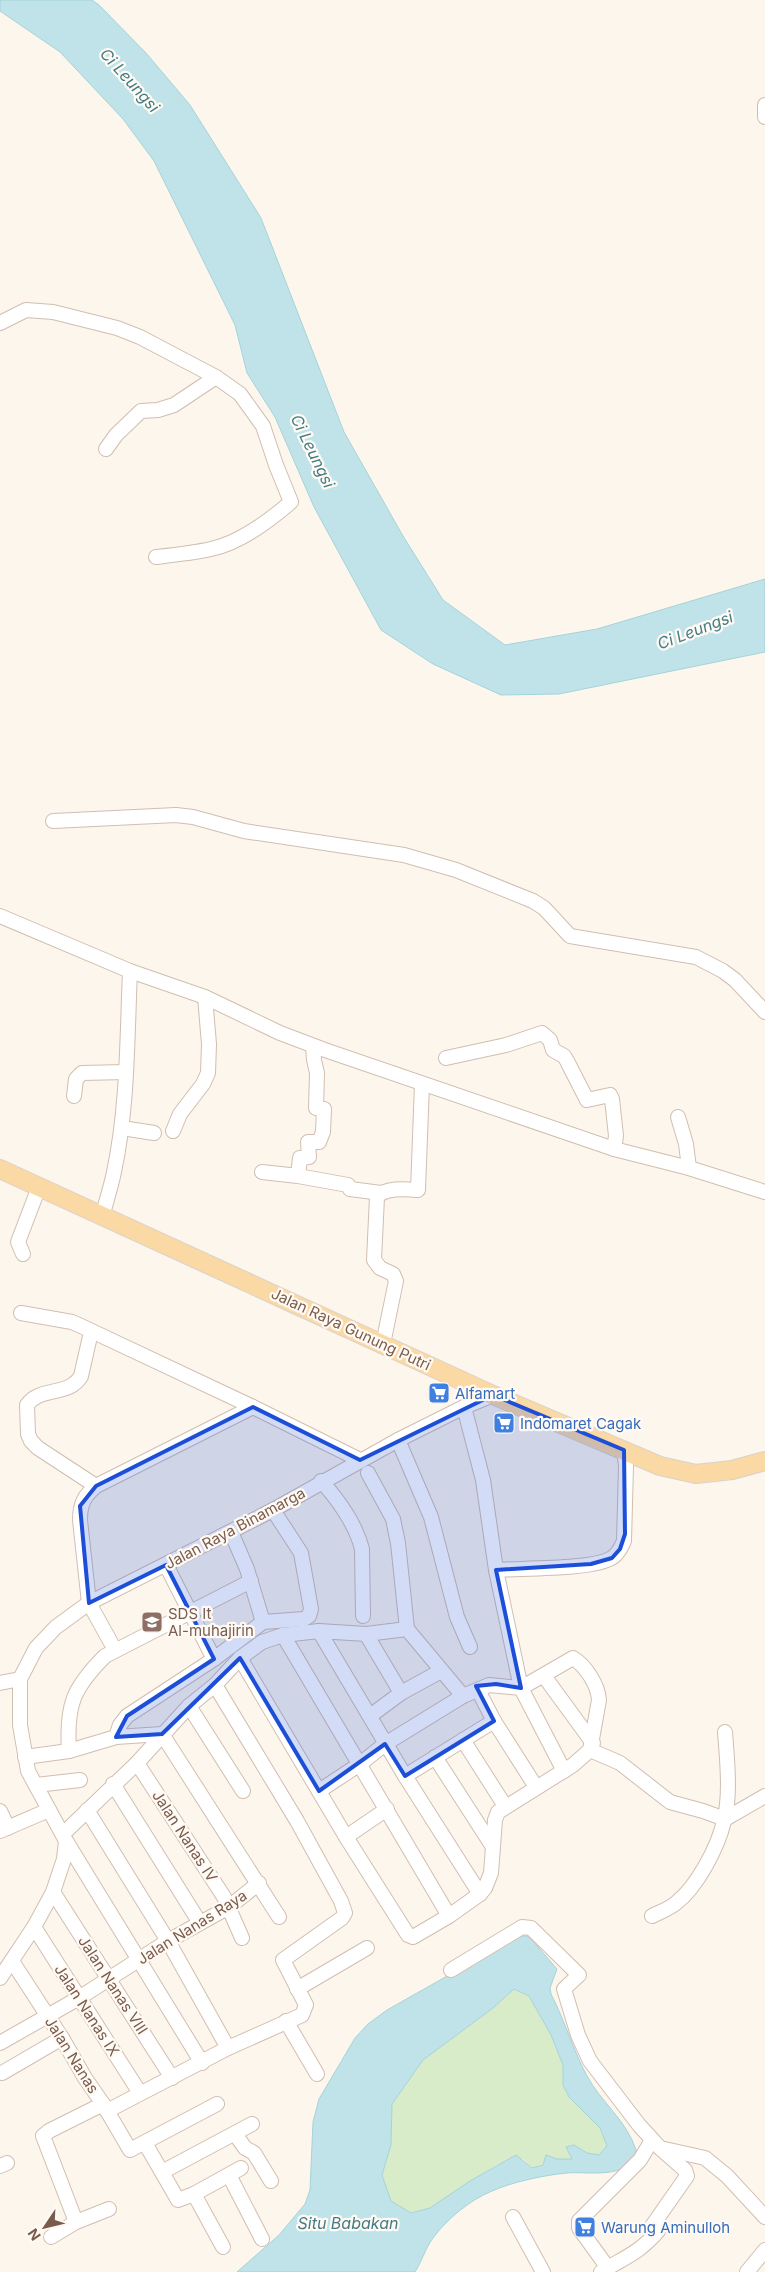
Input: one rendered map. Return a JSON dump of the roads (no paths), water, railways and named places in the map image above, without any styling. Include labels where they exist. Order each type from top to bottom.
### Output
[{"type":"main road","name":"Jalan Raya Gunung Putri","points":[[0,1169],[493,1395],[660,1466],[696,1474],[713,1473],[765,1461]]},
{"type":"street","points":[[765,106],[765,117]]},
{"type":"street","points":[[0,323],[26,310],[53,312],[117,328],[138,336],[216,377],[240,394],[262,426],[291,502],[267,521],[230,543],[212,549],[156,557]]},
{"type":"street","points":[[106,449],[116,435],[141,411],[158,410],[174,405],[216,377]]},
{"type":"street","points":[[53,821],[176,815],[198,818],[244,830],[404,855],[431,862],[533,901],[544,908],[570,936],[696,956],[735,980],[765,1012]]},
{"type":"street","points":[[0,916],[130,971],[205,997],[280,1033],[313,1046],[614,1149],[689,1168],[765,1192]]},
{"type":"street","points":[[102,1216],[114,1174],[122,1128],[130,971]]},
{"type":"street","points":[[173,1131],[180,1114],[204,1084],[208,1073],[209,1044],[205,997]]},
{"type":"street","points":[[446,1058],[506,1045],[535,1034],[542,1033],[546,1035],[553,1050],[564,1056],[572,1068],[587,1100],[610,1095],[616,1136],[614,1149]]},
{"type":"street","points":[[298,1176],[300,1158],[309,1157],[308,1142],[319,1142],[323,1132],[324,1109],[316,1108],[315,1103],[318,1084],[313,1046]]},
{"type":"street","points":[[74,1096],[76,1079],[82,1073],[126,1072]]},
{"type":"street","points":[[262,1172],[298,1176],[348,1185],[350,1189],[381,1193],[399,1189],[418,1190],[422,1084]]},
{"type":"street","points":[[678,1117],[686,1144],[689,1168]]},
{"type":"street","points":[[122,1128],[154,1133]]},
{"type":"street","points":[[23,1254],[18,1242],[39,1187]]},
{"type":"street","points":[[381,1193],[377,1197],[374,1260],[380,1268],[394,1274],[396,1281],[383,1344]]},
{"type":"street","points":[[21,1313],[72,1322],[253,1407],[360,1460]]},
{"type":"street","points":[[91,1332],[78,1382],[66,1389],[36,1396],[27,1405],[30,1441],[96,1486]]},
{"type":"street","name":"Jalan Raya Binamarga","points":[[20,1679],[28,1662],[46,1636],[63,1621],[89,1603],[273,1510],[398,1440],[464,1407],[493,1395]]},
{"type":"street","points":[[116,1650],[89,1603],[80,1520],[80,1506],[86,1495],[96,1486],[253,1407]]},
{"type":"street","points":[[464,1407],[483,1480],[496,1570],[521,1688],[564,1771]]},
{"type":"street","points":[[398,1440],[431,1517],[457,1617],[470,1647]]},
{"type":"street","points":[[496,1570],[591,1564],[612,1558],[620,1550],[624,1541],[626,1466],[624,1450]]},
{"type":"street","points":[[368,1472],[393,1519],[398,1543],[406,1629],[463,1696]]},
{"type":"street","points":[[321,1482],[332,1493],[359,1538],[362,1549],[362,1616]]},
{"type":"street","points":[[116,1738],[120,1725],[127,1716],[214,1659],[263,1622],[304,1619],[309,1616],[311,1609],[301,1553],[273,1510]]},
{"type":"street","points":[[230,1532],[251,1581],[263,1622]]},
{"type":"street","points":[[166,1565],[214,1659]]},
{"type":"street","points":[[69,1751],[67,1724],[75,1693],[87,1674],[105,1656],[251,1581]]},
{"type":"street","points":[[5,1965],[34,1927],[53,1892],[64,1859],[64,1837],[87,1810],[136,1763],[189,1706],[214,1685],[240,1658],[262,1642],[283,1636],[319,1631],[366,1634],[406,1629]]},
{"type":"street","points":[[319,1631],[385,1744],[480,1894]]},
{"type":"street","points":[[366,1634],[401,1693]]},
{"type":"street","points":[[283,1636],[449,1916]]},
{"type":"street","points":[[240,1658],[346,1837],[410,1936],[413,1937],[449,1916],[480,1894],[492,1873],[496,1816],[505,1806],[564,1771],[592,1746],[598,1692],[583,1668],[573,1658],[521,1688],[496,1684],[478,1690],[463,1696],[385,1744],[360,1764],[319,1791]]},
{"type":"street","points":[[370,1716],[401,1693],[441,1670]]},
{"type":"street","points":[[544,1676],[592,1746],[620,1763],[670,1802],[725,1819],[765,1796]]},
{"type":"street","points":[[0,1683],[20,1679],[18,1705],[28,1771],[64,1837],[202,2063]]},
{"type":"street","points":[[76,2222],[43,2136],[49,2131],[140,2093],[202,2063],[228,2048],[302,2015],[306,2010],[306,2004],[283,1964],[285,1958],[342,1918],[345,1912],[342,1901],[297,1820],[214,1685]]},
{"type":"street","points":[[478,1690],[494,1721],[536,1787]]},
{"type":"street","points":[[189,1706],[244,1791]]},
{"type":"street","points":[[405,1776],[494,1721]]},
{"type":"street","points":[[652,1916],[674,1905],[693,1884],[712,1854],[725,1819],[727,1781],[725,1732]]},
{"type":"street","points":[[25,1758],[69,1751],[116,1738],[162,1734]]},
{"type":"street","name":"Jalan Nanas Raya","points":[[0,2043],[15,2032],[79,1998],[168,1941],[229,1907],[259,1884],[162,1734]]},
{"type":"street","points":[[463,1740],[505,1806]]},
{"type":"street","points":[[435,1757],[493,1847]]},
{"type":"street","name":"Jalan Nanas IV","points":[[136,1763],[229,1907],[242,1938]]},
{"type":"street","points":[[36,1785],[80,1780]]},
{"type":"street","points":[[113,1784],[200,1923]]},
{"type":"street","points":[[346,1837],[387,1809]]},
{"type":"street","points":[[0,1811],[4,1829],[49,1810]]},
{"type":"street","points":[[87,1810],[168,1941],[228,2048]]},
{"type":"street","points":[[259,1884],[279,1917]]},
{"type":"street","name":"Jalan Nanas VIII","points":[[53,1892],[172,2078]]},
{"type":"street","name":"Jalan Nanas IX","points":[[34,1927],[140,2093]]},
{"type":"street","points":[[451,1970],[522,1927],[531,1928],[579,1975],[564,1990],[578,2035],[595,2070],[656,2144],[686,2170],[687,2176],[652,2226],[658,2231],[635,2254],[611,2269],[579,2228],[579,2221],[656,2144]]},
{"type":"street","points":[[297,1990],[367,1948]]},
{"type":"street","name":"Jalan Nanas","points":[[5,1965],[48,2016],[130,2150],[145,2143]]},
{"type":"street","points":[[286,2022],[317,2074]]},
{"type":"street","points":[[2,2073],[62,2038]]},
{"type":"street","points":[[218,2104],[145,2143],[178,2200],[194,2194],[235,2172],[262,2239]]},
{"type":"street","points":[[162,2172],[252,2124]]},
{"type":"street","points":[[235,2134],[245,2148],[254,2153],[271,2182]]},
{"type":"street","points":[[656,2144],[705,2158],[727,2176],[765,2217]]},
{"type":"street","points":[[194,2194],[223,2247]]},
{"type":"street","points":[[51,2237],[76,2222],[109,2209]]},
{"type":"street","points":[[513,2217],[543,2272]]},
{"type":"street","points":[[747,2272],[765,2250]]},
{"type":"water","name":"Ci Leungsi","points":[[0,0],[92,0],[146,53],[190,105],[261,218],[344,432],[403,536],[443,600],[505,645],[597,629],[765,579],[765,652],[559,694],[501,695],[433,664],[381,630],[314,507],[275,417],[247,373],[235,325],[154,161],[123,119],[60,52],[0,11]]},
{"type":"water","name":"Situ Babakan","points":[[518,1936],[527,1936],[557,1969],[550,1988],[551,1994],[587,2076],[627,2130],[632,2140],[636,2150],[632,2160],[618,2170],[597,2173],[567,2173],[539,2177],[500,2188],[475,2199],[452,2217],[439,2231],[430,2242],[415,2272],[237,2272],[279,2235],[305,2204],[310,2190],[313,2122],[319,2099],[355,2038],[368,2024],[387,2010]],"holes":[[[514,1989],[529,1996],[551,2035],[563,2065],[563,2085],[569,2097],[600,2128],[607,2146],[599,2155],[587,2153],[574,2145],[566,2147],[572,2159],[557,2159],[546,2155],[543,2165],[532,2168],[516,2155],[470,2181],[430,2208],[411,2213],[391,2201],[382,2175],[391,2145],[392,2104],[423,2060],[493,2008]]]},
{"type":"place","name":"Alfamart","points":[[439,1393]]},
{"type":"place","name":"Indomaret Cagak","points":[[504,1423]]},
{"type":"place","name":"SDS It Al-muhajirin","points":[[152,1622]]},
{"type":"place","name":"Warung Aminulloh","points":[[585,2227]]}]
